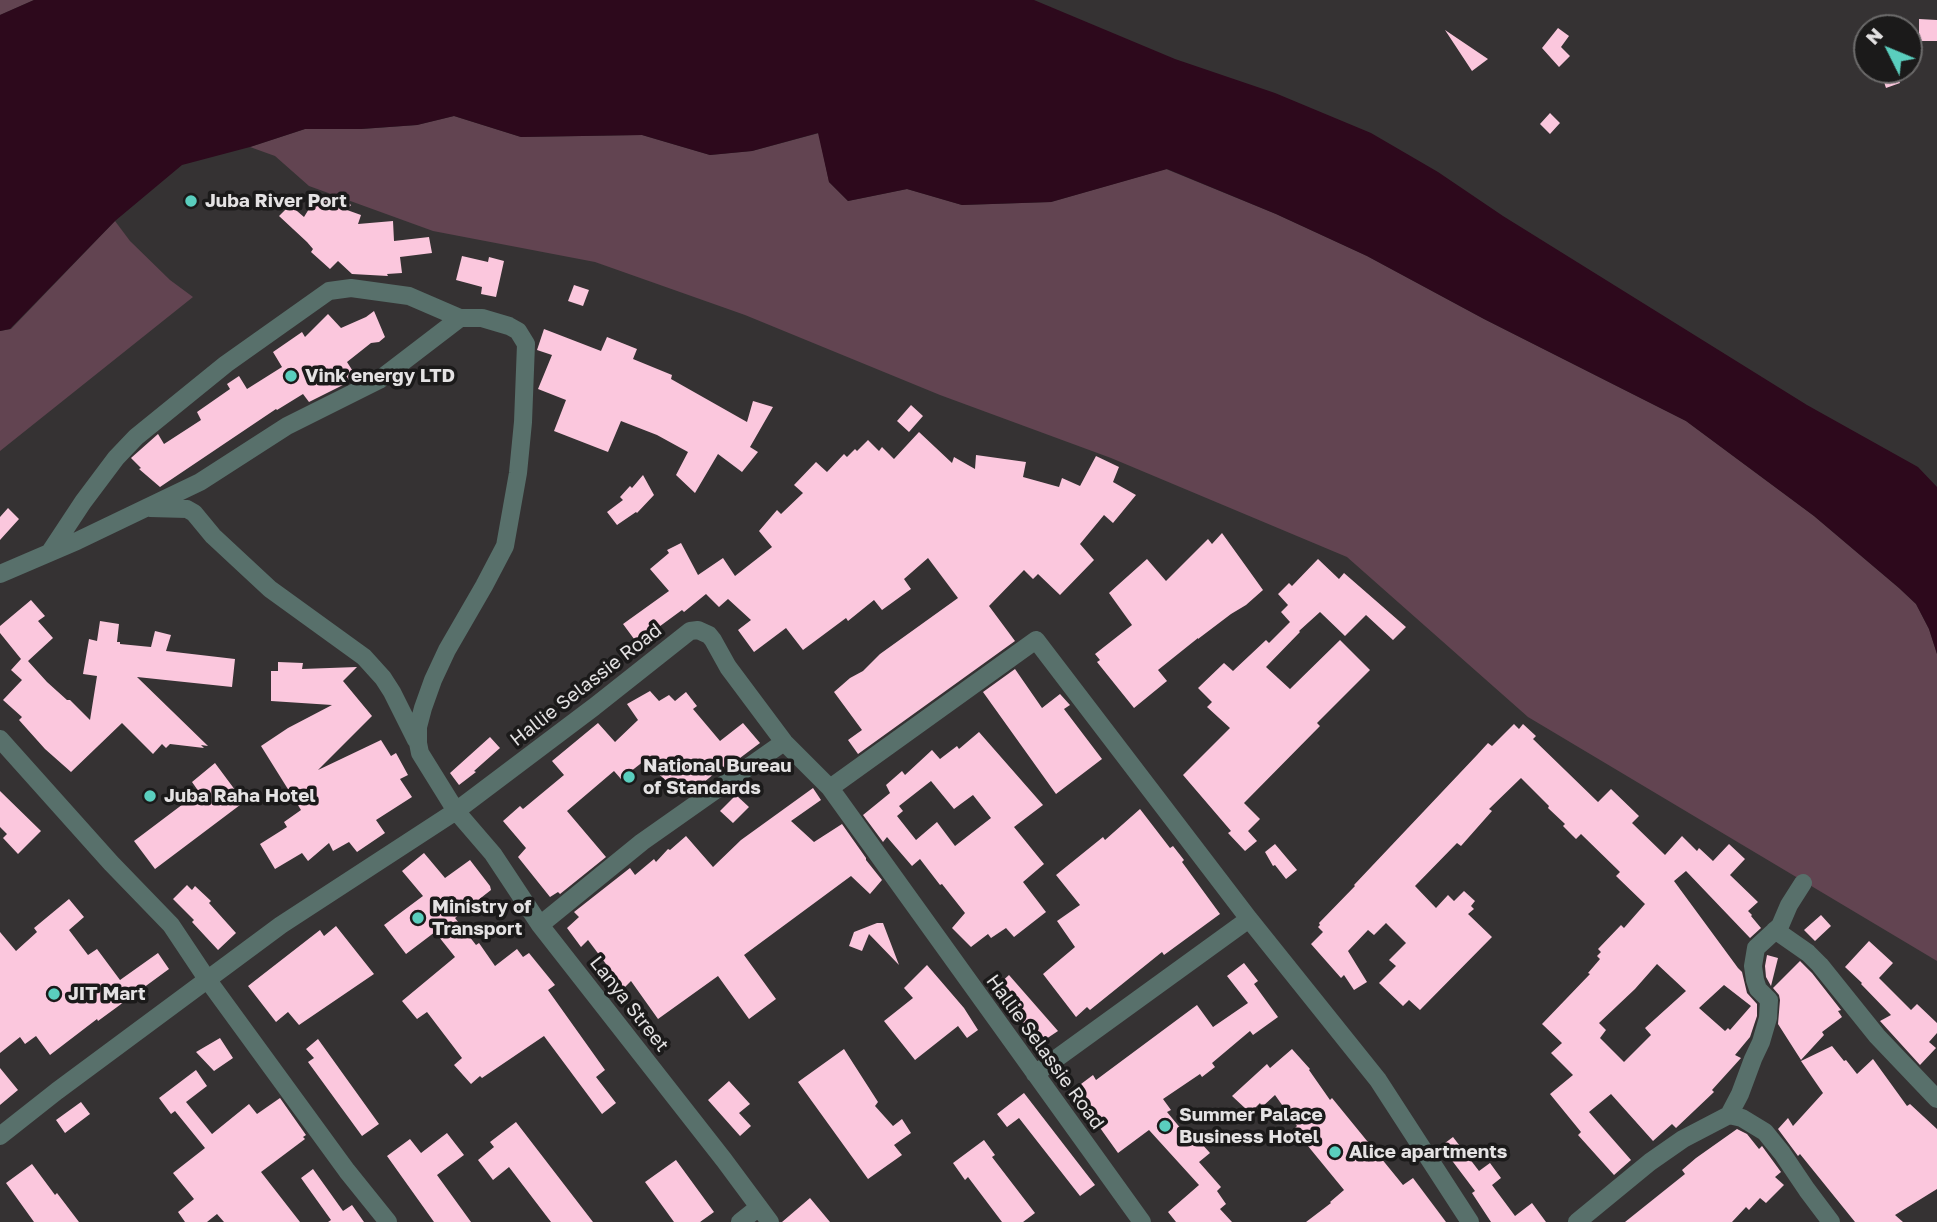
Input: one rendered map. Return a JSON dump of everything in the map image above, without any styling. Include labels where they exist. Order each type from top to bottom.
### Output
[{"type":"street","points":[[50,552],[83,502],[136,436],[226,364],[329,290],[351,288],[409,296],[460,317],[482,318],[518,331],[526,344],[522,435],[505,546],[433,680],[418,727],[418,743]]},
{"type":"street","points":[[0,574],[200,482],[286,426],[379,380],[460,317]]},
{"type":"street","name":"Lanya Street","points":[[146,508],[187,509],[194,513],[213,536],[270,589],[364,657],[383,678],[418,743],[420,753],[456,811],[493,854],[540,925],[770,1222]]},
{"type":"street","name":"Hallie Selassie Road","points":[[0,1136],[281,925],[456,811],[690,631],[698,630],[709,635],[728,667],[784,742],[831,788],[1142,1222]]},
{"type":"street","points":[[831,788],[1036,640],[1249,919],[1378,1080],[1469,1222]]},
{"type":"street","points":[[0,739],[111,863],[171,925],[347,1171],[388,1222]]},
{"type":"street","points":[[540,925],[642,842],[784,742]]},
{"type":"street","points":[[1577,1222],[1650,1162],[1683,1139],[1729,1115],[1766,1028],[1769,1000],[1758,989],[1754,966],[1756,948],[1780,926],[1803,883]]},
{"type":"street","points":[[1035,1074],[1249,919]]},
{"type":"street","points":[[1775,930],[1808,953],[1820,965],[1877,1036],[1937,1100]]},
{"type":"street","points":[[1729,1115],[1742,1118],[1765,1132],[1831,1222]]},
{"type":"street","points":[[740,1222],[759,1207]]},
{"type":"shaded area","points":[[0,0],[34,0],[0,15]]},
{"type":"shaded area","points":[[34,0],[1034,0],[1175,59],[1275,93],[1371,133],[1438,172],[1503,216],[1807,405],[1918,467],[1937,487],[1937,654],[1929,629],[1916,604],[1899,588],[1814,516],[1686,421],[1484,319],[1367,256],[1276,214],[1167,169],[1051,202],[962,205],[907,189],[848,201],[829,182],[818,133],[752,151],[710,155],[642,135],[521,137],[454,116],[417,125],[305,129],[182,165],[115,221],[10,329],[0,331],[0,15]]},
{"type":"shaded area","points":[[454,116],[521,137],[642,135],[710,155],[752,151],[819,133],[829,182],[848,201],[907,189],[962,205],[1051,202],[1166,169],[1276,214],[1367,256],[1484,319],[1686,421],[1814,516],[1899,588],[1916,604],[1929,629],[1937,654],[1937,961],[1528,717],[1347,557],[1111,458],[940,395],[745,315],[595,262],[433,231],[309,186],[275,156],[250,147],[305,129],[417,125]]},
{"type":"shaded area","points":[[115,221],[130,241],[170,280],[193,297],[0,451],[0,331],[11,329]]},
{"type":"building","points":[[1923,19],[1937,20],[1937,41],[1923,41]]},
{"type":"building","points":[[1558,28],[1569,36],[1561,47],[1570,56],[1559,67],[1542,48]]},
{"type":"building","points":[[1445,30],[1488,59],[1472,71]]},
{"type":"building","points":[[1550,113],[1560,123],[1550,134],[1540,124]]},
{"type":"building","points":[[327,194],[334,201],[339,195],[351,205],[347,210],[361,215],[358,224],[393,221],[394,241],[429,237],[432,253],[400,257],[402,273],[387,274],[388,276],[352,274],[338,261],[330,269],[311,252],[313,249],[307,242],[279,216],[290,205],[304,217],[315,199],[319,202]]},
{"type":"building","points":[[462,256],[488,262],[489,257],[504,261],[496,297],[481,294],[482,287],[456,280]]},
{"type":"building","points":[[574,285],[589,290],[583,306],[568,301]]},
{"type":"building","points":[[374,311],[385,337],[379,342],[371,343],[347,362],[356,376],[343,385],[309,402],[303,394],[276,409],[160,487],[139,469],[141,468],[131,458],[158,434],[164,444],[201,420],[197,412],[230,389],[227,384],[239,376],[247,389],[282,367],[273,352],[302,332],[305,337],[328,314],[341,328]]},
{"type":"building","points":[[544,329],[601,351],[607,337],[637,349],[633,359],[672,375],[671,379],[747,422],[753,401],[773,407],[750,447],[758,452],[742,472],[718,454],[695,493],[676,475],[688,452],[657,435],[621,421],[608,452],[554,431],[566,400],[538,389],[552,355],[537,350]]},
{"type":"building","points":[[911,405],[923,416],[909,432],[897,421]]},
{"type":"building","points":[[919,432],[952,463],[954,457],[975,469],[976,455],[1026,462],[1023,477],[1059,487],[1062,478],[1080,486],[1096,456],[1119,467],[1113,482],[1136,495],[1113,523],[1104,515],[1080,544],[1094,560],[1060,595],[1038,574],[1033,579],[1024,570],[989,606],[1015,641],[858,754],[848,740],[862,730],[834,692],[863,671],[880,654],[958,598],[928,558],[904,579],[911,589],[882,610],[874,600],[848,621],[846,618],[803,650],[786,628],[754,652],[738,630],[751,620],[728,599],[719,607],[706,594],[637,643],[623,624],[669,591],[650,569],[669,553],[667,550],[681,543],[698,575],[723,558],[735,576],[772,547],[759,531],[777,510],[781,514],[803,493],[794,485],[816,462],[827,472],[844,454],[847,457],[868,440],[879,451],[882,447],[894,459]]},
{"type":"building","points":[[643,475],[654,495],[637,513],[617,525],[607,512],[623,500],[620,497]]},
{"type":"building","points":[[8,508],[19,519],[0,540],[0,517]]},
{"type":"building","points":[[1222,533],[1263,590],[1158,670],[1167,681],[1134,708],[1097,662],[1100,660],[1095,654],[1132,625],[1109,593],[1147,559],[1166,581],[1208,539],[1212,544]]},
{"type":"building","points":[[1318,559],[1339,579],[1344,573],[1406,627],[1393,640],[1366,615],[1345,636],[1320,612],[1266,667],[1290,689],[1340,640],[1370,670],[1317,723],[1320,726],[1244,803],[1260,819],[1248,831],[1257,841],[1245,851],[1183,775],[1230,728],[1207,707],[1212,702],[1198,688],[1224,663],[1233,671],[1266,640],[1269,643],[1290,622],[1281,612],[1288,605],[1278,594],[1289,583],[1292,586]]},
{"type":"building","points":[[31,600],[45,616],[38,621],[53,638],[28,661],[47,682],[90,720],[97,676],[83,674],[89,639],[97,641],[100,621],[119,624],[117,642],[120,644],[151,647],[155,631],[171,635],[166,651],[235,659],[232,687],[137,677],[208,746],[201,745],[204,748],[170,744],[166,748],[162,744],[153,754],[122,723],[71,772],[45,749],[19,720],[22,717],[3,700],[22,680],[11,670],[21,659],[0,633],[0,626]]},
{"type":"building","points":[[278,662],[303,663],[302,669],[357,667],[343,681],[372,716],[318,770],[381,740],[391,756],[396,753],[408,775],[400,779],[412,797],[376,820],[385,833],[357,852],[349,842],[333,851],[329,843],[308,861],[302,853],[275,869],[260,844],[287,827],[284,822],[301,810],[261,746],[332,705],[271,701],[271,671],[278,671]]},
{"type":"building","points":[[1015,669],[1042,708],[1060,694],[1070,705],[1064,709],[1102,759],[1056,794],[983,692]]},
{"type":"building","points":[[650,691],[659,701],[669,695],[675,701],[686,692],[697,706],[693,709],[720,741],[743,723],[760,743],[724,770],[721,768],[691,793],[680,779],[671,785],[644,761],[621,779],[614,771],[567,811],[606,857],[560,894],[558,892],[550,897],[518,857],[526,848],[503,821],[520,806],[523,809],[564,775],[552,761],[598,723],[615,742],[638,720],[627,704]]},
{"type":"building","points":[[1514,724],[1519,729],[1523,724],[1536,736],[1533,739],[1598,802],[1611,789],[1639,816],[1632,823],[1665,855],[1682,836],[1697,851],[1699,848],[1713,861],[1729,844],[1745,859],[1730,875],[1758,902],[1748,911],[1761,928],[1750,938],[1686,871],[1674,881],[1742,972],[1747,993],[1757,1004],[1757,1016],[1750,1037],[1735,1055],[1741,1058],[1712,1090],[1714,1092],[1676,1128],[1672,1124],[1653,1141],[1611,1094],[1589,1112],[1631,1160],[1614,1175],[1578,1135],[1581,1132],[1550,1094],[1573,1075],[1551,1053],[1562,1043],[1542,1024],[1590,974],[1588,973],[1600,959],[1597,956],[1601,952],[1598,949],[1621,925],[1624,928],[1645,904],[1616,876],[1620,872],[1581,834],[1576,839],[1521,778],[1489,809],[1492,811],[1461,846],[1457,843],[1415,886],[1436,908],[1448,895],[1454,901],[1464,891],[1475,901],[1471,906],[1474,909],[1468,914],[1492,937],[1420,1010],[1409,1000],[1403,1006],[1379,983],[1396,966],[1389,960],[1406,943],[1386,923],[1374,935],[1368,930],[1348,951],[1367,982],[1354,990],[1344,975],[1341,978],[1311,944],[1323,932],[1318,927],[1319,923],[1488,743],[1492,746]],"holes":[[[1657,964],[1686,991],[1645,1028],[1651,1035],[1624,1062],[1600,1038],[1606,1030],[1599,1023]],[[1724,985],[1751,1006],[1730,1030],[1728,1028],[1725,1031],[1699,1008]]]},
{"type":"building","points":[[979,732],[1043,805],[1014,827],[1044,864],[1023,882],[1046,912],[1014,937],[1006,928],[991,938],[988,934],[971,947],[952,928],[965,913],[942,884],[940,885],[920,859],[912,866],[887,837],[883,842],[863,815],[890,793],[886,785],[902,771],[905,775],[932,750],[940,759],[957,746],[959,749]],"holes":[[[931,781],[954,809],[973,795],[991,818],[955,846],[937,822],[916,840],[897,816],[903,811],[899,806]]]},
{"type":"building","points":[[490,737],[500,748],[459,785],[450,773]]},
{"type":"building","points":[[215,763],[244,802],[155,869],[134,841],[199,792],[192,782]]},
{"type":"building","points":[[813,788],[821,800],[791,821],[814,842],[842,824],[882,880],[870,894],[851,876],[744,955],[776,999],[749,1019],[718,976],[658,1019],[631,981],[624,988],[588,940],[581,947],[567,928],[579,917],[574,912],[630,868],[635,875],[654,859],[656,862],[686,836],[713,867],[741,840]]},
{"type":"building","points":[[0,791],[41,831],[18,854],[3,838],[7,834],[0,827]]},
{"type":"building","points":[[736,795],[749,807],[733,823],[720,811]]},
{"type":"building","points":[[1140,809],[1170,848],[1173,846],[1184,860],[1182,862],[1220,914],[1164,955],[1162,952],[1090,1010],[1087,1007],[1076,1017],[1043,974],[1075,947],[1057,921],[1080,905],[1056,875],[1103,837],[1105,840]]},
{"type":"building","points":[[1275,844],[1297,870],[1286,879],[1275,865],[1273,866],[1265,852]]},
{"type":"building","points":[[424,853],[445,878],[470,860],[490,886],[491,890],[455,918],[476,945],[479,943],[495,966],[517,949],[523,957],[529,953],[555,985],[548,990],[605,1070],[596,1077],[616,1103],[602,1114],[544,1036],[471,1084],[454,1065],[462,1058],[427,1012],[417,1019],[402,1001],[455,957],[435,932],[406,954],[384,925],[423,896],[402,871]]},
{"type":"building","points":[[187,885],[192,890],[195,886],[211,901],[209,903],[236,933],[218,950],[173,899]]},
{"type":"building","points":[[69,899],[84,917],[69,930],[88,955],[97,949],[120,980],[158,953],[169,969],[50,1055],[36,1036],[25,1044],[20,1037],[0,1053],[0,932],[16,951],[37,932],[34,928]]},
{"type":"building","points":[[1821,915],[1831,926],[1815,941],[1804,930]]},
{"type":"building","points":[[883,923],[899,965],[869,934],[862,951],[849,946],[854,932]]},
{"type":"building","points":[[336,926],[374,974],[299,1025],[288,1012],[276,1022],[248,986],[320,930],[324,936]]},
{"type":"building","points":[[1869,941],[1893,963],[1879,978],[1911,1010],[1917,1004],[1937,1023],[1937,1033],[1929,1042],[1936,1048],[1920,1065],[1880,1021],[1891,1015],[1845,967]]},
{"type":"building","points":[[1767,955],[1778,958],[1771,986],[1766,977]]},
{"type":"building","points":[[1800,961],[1841,1010],[1838,1011],[1842,1017],[1822,1032],[1824,1035],[1801,1060],[1778,1024],[1780,1000],[1773,988]]},
{"type":"building","points":[[1244,963],[1258,981],[1254,984],[1278,1017],[1253,1035],[1250,1031],[1212,1063],[1215,1067],[1163,1099],[1171,1110],[1167,1112],[1187,1136],[1191,1132],[1210,1153],[1199,1162],[1221,1187],[1217,1191],[1226,1204],[1220,1209],[1232,1222],[1176,1222],[1168,1212],[1199,1185],[1149,1130],[1118,1153],[1073,1090],[1093,1075],[1096,1080],[1197,1005],[1213,1027],[1248,1003],[1227,976]]},
{"type":"building","points":[[927,965],[964,1008],[978,1030],[967,1038],[958,1026],[915,1060],[884,1021],[913,998],[904,988]]},
{"type":"building","points":[[1009,975],[1058,1031],[1037,1045],[998,985]]},
{"type":"building","points":[[220,1038],[233,1058],[214,1071],[196,1052]]},
{"type":"building","points":[[318,1039],[379,1124],[362,1136],[308,1062],[314,1058],[306,1049]]},
{"type":"building","points":[[1832,1046],[1857,1074],[1873,1059],[1907,1106],[1910,1104],[1937,1129],[1937,1189],[1895,1215],[1903,1222],[1855,1222],[1778,1129],[1788,1118],[1793,1126],[1823,1093],[1801,1061]]},
{"type":"building","points":[[844,1049],[878,1102],[875,1106],[893,1126],[902,1119],[911,1133],[894,1145],[902,1155],[868,1179],[798,1082]]},
{"type":"building","points":[[1292,1049],[1310,1069],[1330,1100],[1332,1098],[1403,1185],[1413,1178],[1446,1222],[1306,1222],[1344,1190],[1294,1129],[1297,1126],[1275,1095],[1262,1107],[1260,1103],[1252,1111],[1247,1110],[1232,1096],[1267,1064],[1270,1068]]},
{"type":"building","points":[[0,1068],[18,1090],[0,1105]]},
{"type":"building","points":[[196,1070],[207,1086],[186,1102],[212,1134],[249,1104],[257,1114],[280,1098],[306,1135],[303,1137],[305,1139],[261,1172],[300,1222],[224,1222],[217,1214],[207,1222],[185,1222],[178,1212],[194,1199],[173,1173],[205,1148],[175,1111],[171,1114],[159,1098]]},
{"type":"building","points":[[729,1081],[750,1104],[739,1113],[751,1126],[740,1136],[708,1100]]},
{"type":"building","points":[[1024,1093],[1095,1185],[1080,1196],[1019,1118],[1007,1127],[997,1114]]},
{"type":"building","points":[[81,1102],[90,1114],[65,1133],[56,1120]]},
{"type":"building","points":[[516,1122],[593,1222],[551,1222],[509,1167],[493,1180],[478,1160],[494,1147],[490,1142]]},
{"type":"building","points":[[1737,1129],[1747,1134],[1759,1149],[1762,1146],[1781,1172],[1775,1177],[1784,1185],[1766,1203],[1760,1198],[1749,1210],[1746,1207],[1732,1222],[1625,1222],[1685,1174],[1682,1170],[1696,1158]]},
{"type":"building","points":[[447,1133],[464,1155],[437,1175],[471,1222],[434,1222],[387,1156],[410,1139],[421,1153]]},
{"type":"building","points":[[1453,1137],[1479,1171],[1490,1163],[1501,1178],[1492,1185],[1515,1216],[1532,1203],[1546,1222],[1491,1222],[1472,1193],[1475,1191],[1441,1146]]},
{"type":"building","points":[[984,1140],[995,1155],[992,1157],[1035,1213],[1023,1222],[1002,1222],[968,1177],[965,1180],[953,1163]]},
{"type":"building","points":[[676,1160],[714,1212],[700,1222],[674,1222],[645,1182]]},
{"type":"building","points":[[32,1164],[79,1222],[34,1222],[6,1183]]},
{"type":"building","points":[[313,1169],[343,1211],[352,1205],[364,1222],[328,1222],[331,1220],[301,1178]]},
{"type":"building","points":[[810,1198],[830,1222],[782,1222]]},
{"type":"place","name":"Juba River Port","points":[[191,201]]},
{"type":"place","name":"Vink energy LTD","points":[[291,376]]},
{"type":"place","name":"National Bureau of Standards","points":[[629,777]]},
{"type":"place","name":"Juba Raha Hotel","points":[[150,796]]},
{"type":"place","name":"Ministry of Transport","points":[[418,918]]},
{"type":"place","name":"JIT Mart","points":[[54,994]]},
{"type":"place","name":"Summer Palace Business Hotel","points":[[1165,1126]]},
{"type":"place","name":"Alice apartments","points":[[1335,1152]]}]
